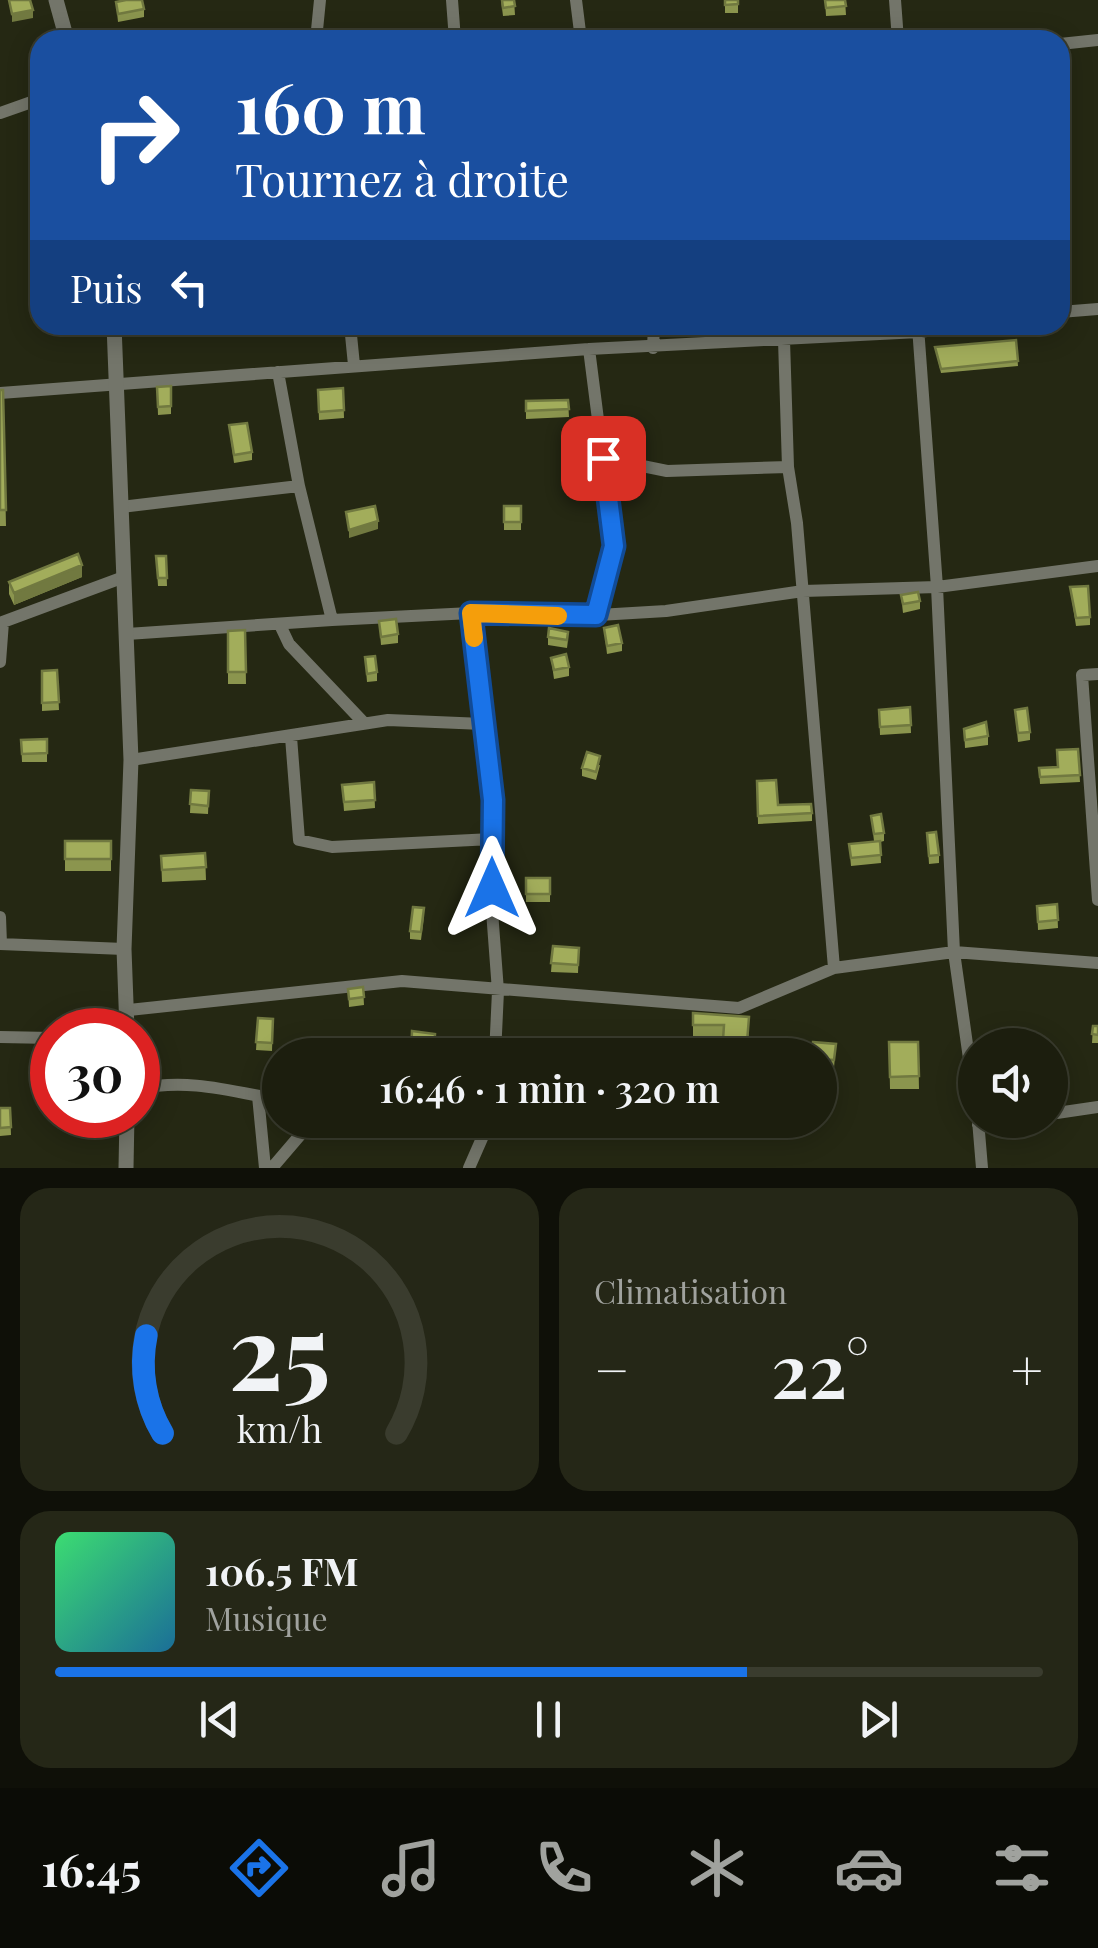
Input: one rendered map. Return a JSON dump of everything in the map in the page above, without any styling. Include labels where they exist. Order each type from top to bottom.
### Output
[{"type":"street","points":[[56,0],[64,30]]},
{"type":"street","points":[[317,30],[320,0]]},
{"type":"street","points":[[452,0],[454,30]]},
{"type":"street","points":[[576,0],[580,30]]},
{"type":"street","points":[[895,0],[897,30]]},
{"type":"street","points":[[1070,43],[1098,40]]},
{"type":"street","points":[[0,113],[30,103]]},
{"type":"street","points":[[1070,310],[1098,310]]},
{"type":"street","points":[[115,335],[131,760],[124,949],[128,1008]]},
{"type":"street","points":[[351,335],[354,365]]},
{"type":"street","points":[[652,348],[653,335]]},
{"type":"street","points":[[0,393],[118,381],[845,335]]},
{"type":"street","points":[[918,335],[938,587],[954,952],[965,1028]]},
{"type":"street","points":[[784,340],[788,467],[803,591],[834,968]]},
{"type":"street","points":[[589,349],[614,546],[596,615]]},
{"type":"street","points":[[278,372],[299,486],[332,620]]},
{"type":"street","points":[[603,458],[667,472],[788,467]]},
{"type":"street","points":[[122,507],[299,486]]},
{"type":"street","points":[[126,634],[471,613],[596,615],[666,611],[803,591],[938,587],[1098,566]]},
{"type":"street","points":[[0,662],[1,622],[124,578]]},
{"type":"street","points":[[471,613],[493,800],[496,1038]]},
{"type":"street","points":[[280,625],[289,644],[364,723]]},
{"type":"street","points":[[1098,674],[1082,675],[1098,900]]},
{"type":"street","points":[[131,760],[291,738],[364,723],[484,724]]},
{"type":"street","points":[[291,738],[299,840],[332,847],[492,839]]},
{"type":"street","points":[[0,916],[0,944],[124,949]]},
{"type":"street","points":[[147,1008],[402,981],[739,1008],[834,968],[954,952],[1098,963]]},
{"type":"street","points":[[0,1037],[30,1038]]},
{"type":"street","points":[[160,1084],[212,1084],[262,1097]]},
{"type":"street","points":[[258,1096],[268,1168]]},
{"type":"street","points":[[1068,1112],[1098,1108]]},
{"type":"street","points":[[126,1168],[127,1138]]},
{"type":"street","points":[[268,1168],[296,1138]]},
{"type":"street","points":[[470,1168],[482,1138]]},
{"type":"street","points":[[979,1138],[982,1168]]},
{"type":"building","points":[[9,0],[30,0],[33,10],[12,14]]},
{"type":"building","points":[[142,0],[144,9],[118,14],[116,2]]},
{"type":"building","points":[[502,0],[514,0],[515,6],[503,8]]},
{"type":"building","points":[[825,0],[845,0],[846,6],[826,8]]},
{"type":"building","points":[[1016,340],[1018,361],[941,369],[935,347]]},
{"type":"building","points":[[171,386],[171,406],[158,407],[157,387]]},
{"type":"building","points":[[343,388],[344,410],[319,412],[318,390]]},
{"type":"building","points":[[3,390],[6,510],[0,510]]},
{"type":"building","points":[[568,400],[569,409],[526,411],[526,401]]},
{"type":"building","points":[[247,423],[252,452],[234,455],[229,425]]},
{"type":"building","points":[[375,506],[378,521],[349,530],[346,512]]},
{"type":"building","points":[[504,506],[521,506],[521,522],[504,522]]},
{"type":"building","points":[[78,554],[82,565],[14,593],[9,582]]},
{"type":"building","points":[[156,556],[166,556],[167,578],[158,578]]},
{"type":"building","points":[[1088,586],[1090,617],[1076,618],[1070,587]]},
{"type":"building","points":[[918,592],[920,601],[903,604],[901,595]]},
{"type":"building","points":[[396,619],[398,634],[381,637],[379,621]]},
{"type":"building","points":[[618,625],[622,643],[607,646],[604,628]]},
{"type":"building","points":[[549,628],[568,632],[567,640],[548,637]]},
{"type":"building","points":[[245,630],[246,672],[228,672],[228,631]]},
{"type":"building","points":[[566,654],[569,667],[554,670],[551,658]]},
{"type":"building","points":[[375,656],[377,672],[367,674],[365,657]]},
{"type":"building","points":[[57,670],[59,702],[42,703],[42,671]]},
{"type":"building","points":[[910,707],[911,725],[880,727],[879,710]]},
{"type":"building","points":[[1027,708],[1030,732],[1018,733],[1015,710]]},
{"type":"building","points":[[986,722],[988,736],[965,740],[964,729]]},
{"type":"building","points":[[47,739],[47,753],[22,754],[21,740]]},
{"type":"building","points":[[1078,749],[1080,775],[1040,777],[1039,768],[1058,767],[1057,750]]},
{"type":"building","points":[[587,752],[600,756],[596,772],[582,768]]},
{"type":"building","points":[[776,780],[778,805],[811,804],[812,813],[758,816],[757,781]]},
{"type":"building","points":[[374,782],[375,800],[344,802],[342,785]]},
{"type":"building","points":[[191,790],[209,791],[208,806],[190,804]]},
{"type":"building","points":[[881,814],[884,833],[874,834],[871,816]]},
{"type":"building","points":[[936,832],[939,855],[929,856],[927,833]]},
{"type":"building","points":[[65,841],[111,841],[111,859],[65,859]]},
{"type":"building","points":[[880,841],[881,855],[851,858],[849,844]]},
{"type":"building","points":[[205,853],[206,867],[162,870],[161,856]]},
{"type":"building","points":[[526,878],[550,878],[550,894],[526,894]]},
{"type":"building","points":[[1057,904],[1058,920],[1038,922],[1037,906]]},
{"type":"building","points":[[413,907],[424,908],[421,932],[410,931]]},
{"type":"building","points":[[553,946],[579,948],[578,965],[551,963]]},
{"type":"building","points":[[363,987],[364,997],[349,999],[348,989]]},
{"type":"building","points":[[693,1013],[749,1017],[747,1038],[723,1038],[724,1025],[693,1025]]},
{"type":"building","points":[[258,1018],[273,1019],[272,1038],[256,1042]]},
{"type":"building","points":[[412,1031],[435,1034],[435,1038],[412,1038]]},
{"type":"building","points":[[889,1042],[918,1042],[919,1076],[890,1077]]},
{"type":"building","points":[[0,1108],[10,1108],[11,1127],[0,1128]]},
{"type":"slow traffic","points":[[474,638],[471,613],[558,616]]},
{"type":"route","points":[[492,888],[493,800],[471,613],[596,615],[614,546],[603,458]]}]
